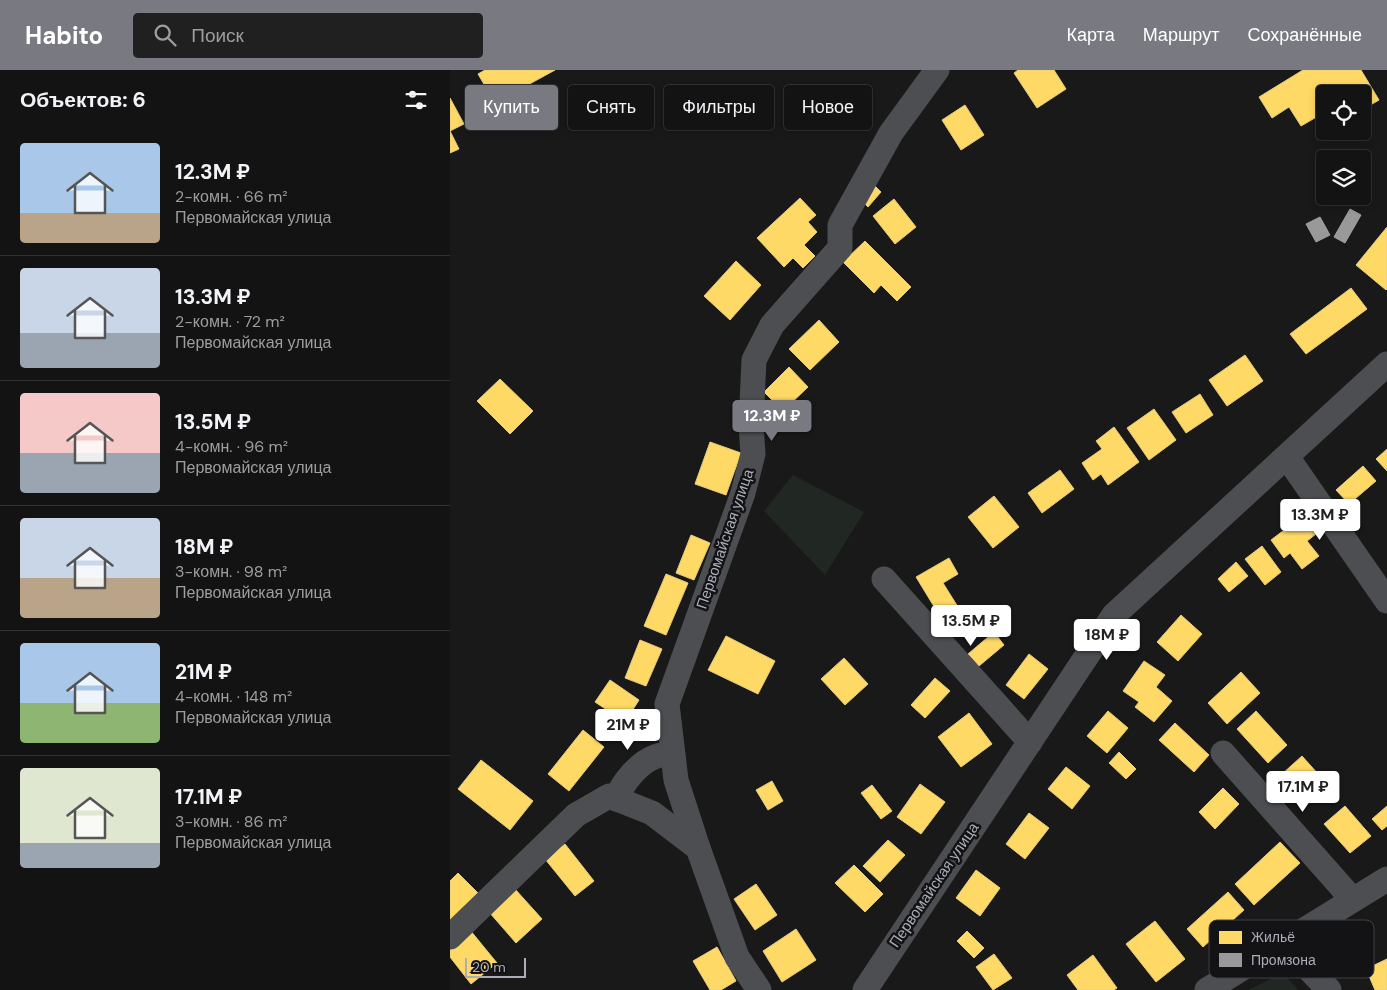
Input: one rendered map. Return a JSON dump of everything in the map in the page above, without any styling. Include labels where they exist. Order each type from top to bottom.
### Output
[{"type":"street","name":"Первомайская улица","points":[[759,990],[737,957],[676,780],[667,704],[743,493],[753,454],[751,425],[754,360],[772,325],[840,248],[840,225],[891,133],[937,70]]},
{"type":"street","name":"Первомайская улица","points":[[865,990],[1114,615],[1387,364]]},
{"type":"street","points":[[1286,457],[1387,601]]},
{"type":"street","points":[[884,579],[1030,742]]},
{"type":"street","points":[[1223,753],[1353,900]]},
{"type":"street","points":[[616,799],[621,787],[639,767],[658,755],[673,756]]},
{"type":"street","points":[[450,937],[576,816],[609,796],[652,813],[698,848]]},
{"type":"street","points":[[1321,920],[1387,879]]},
{"type":"street","points":[[1208,990],[1227,978]]},
{"type":"street","points":[[1318,978],[1329,990]]},
{"type":"shaded area","points":[[793,475],[864,512],[825,575],[764,511]]},
{"type":"shaded area","points":[[1273,978],[1287,978],[1298,990],[1248,990]]},
{"type":"building: Жильё","points":[[485,70],[555,70],[528,85],[484,85],[478,74]]},
{"type":"building: Жильё","points":[[1018,70],[1054,70],[1066,89],[1037,108],[1014,73]]},
{"type":"building: Жильё","points":[[1303,70],[1361,70],[1370,85],[1316,85],[1316,117],[1301,126],[1289,107],[1272,118],[1259,97]]},
{"type":"building: Жильё","points":[[1371,87],[1379,100],[1371,105]]},
{"type":"building: Жильё","points":[[450,98],[464,124],[450,131]]},
{"type":"building: Жильё","points":[[965,105],[984,135],[961,150],[942,120]]},
{"type":"building: Жильё","points":[[450,131],[459,149],[450,153]]},
{"type":"building: Жильё","points":[[874,185],[881,192],[868,207],[861,200]]},
{"type":"building: Жильё","points":[[800,198],[816,215],[808,222],[817,232],[804,245],[815,256],[803,268],[793,258],[784,267],[757,238]]},
{"type":"building: Жильё","points":[[894,199],[916,227],[895,244],[873,216]]},
{"type":"building: Жильё","points":[[1387,227],[1387,289],[1386,290],[1356,265]]},
{"type":"building: Жильё","points":[[865,241],[911,287],[897,301],[881,285],[874,293],[843,262]]},
{"type":"building: Жильё","points":[[736,261],[761,285],[730,320],[704,296]]},
{"type":"building: Жильё","points":[[1351,288],[1367,309],[1306,354],[1290,334]]},
{"type":"building: Жильё","points":[[819,320],[839,342],[810,370],[789,349]]},
{"type":"building: Жильё","points":[[1245,355],[1263,381],[1227,406],[1209,380]]},
{"type":"building: Жильё","points":[[789,367],[808,387],[783,411],[764,392]]},
{"type":"building: Жильё","points":[[500,379],[533,411],[510,434],[477,401]]},
{"type":"building: Жильё","points":[[1200,394],[1213,415],[1186,433],[1172,412]]},
{"type":"building: Жильё","points":[[1154,409],[1176,440],[1149,460],[1127,428]]},
{"type":"building: Жильё","points":[[1114,427],[1139,462],[1108,485],[1101,474],[1093,480],[1082,463],[1102,449],[1096,441]]},
{"type":"building: Жильё","points":[[710,442],[741,453],[726,495],[695,484]]},
{"type":"building: Жильё","points":[[1387,449],[1387,471],[1376,459]]},
{"type":"building: Жильё","points":[[1363,466],[1376,481],[1349,504],[1336,490]]},
{"type":"building: Жильё","points":[[1060,470],[1074,489],[1042,513],[1028,493]]},
{"type":"building: Жильё","points":[[994,496],[1019,527],[993,548],[968,517]]},
{"type":"building: Жильё","points":[[1312,509],[1325,527],[1307,541],[1319,556],[1302,569],[1290,553],[1284,558],[1271,540]]},
{"type":"building: Жильё","points":[[691,535],[710,543],[694,580],[676,573]]},
{"type":"building: Жильё","points":[[1262,546],[1281,572],[1265,585],[1245,559]]},
{"type":"building: Жильё","points":[[949,558],[958,574],[943,583],[958,607],[941,618],[916,577]]},
{"type":"building: Жильё","points":[[1236,562],[1248,576],[1229,592],[1218,579]]},
{"type":"building: Жильё","points":[[666,574],[688,583],[666,635],[644,626]]},
{"type":"building: Жильё","points":[[1181,615],[1202,634],[1178,661],[1157,642]]},
{"type":"building: Жильё","points":[[994,632],[1004,645],[979,666],[968,654]]},
{"type":"building: Жильё","points":[[726,636],[775,661],[758,694],[708,670]]},
{"type":"building: Жильё","points":[[640,640],[662,649],[646,686],[625,678]]},
{"type":"building: Жильё","points":[[1029,654],[1048,669],[1024,699],[1006,685]]},
{"type":"building: Жильё","points":[[844,658],[868,684],[845,705],[821,679]]},
{"type":"building: Жильё","points":[[1144,661],[1165,675],[1156,687],[1172,701],[1154,722],[1135,707],[1139,702],[1123,691]]},
{"type":"building: Жильё","points":[[1241,672],[1260,693],[1227,724],[1208,703]]},
{"type":"building: Жильё","points":[[935,678],[950,691],[925,718],[911,705]]},
{"type":"building: Жильё","points":[[610,680],[639,700],[625,722],[595,702]]},
{"type":"building: Жильё","points":[[1108,711],[1128,728],[1107,753],[1087,736]]},
{"type":"building: Жильё","points":[[1256,711],[1287,745],[1268,763],[1237,729]]},
{"type":"building: Жильё","points":[[969,713],[992,744],[961,767],[938,737]]},
{"type":"building: Жильё","points":[[1175,723],[1209,755],[1194,772],[1159,740]]},
{"type":"building: Жильё","points":[[583,730],[604,747],[569,791],[548,774]]},
{"type":"building: Жильё","points":[[1119,752],[1136,769],[1126,779],[1109,763]]},
{"type":"building: Жильё","points":[[1302,756],[1328,785],[1307,804],[1281,775]]},
{"type":"building: Жильё","points":[[481,760],[533,801],[510,830],[458,789]]},
{"type":"building: Жильё","points":[[1066,767],[1090,786],[1072,809],[1048,789]]},
{"type":"building: Жильё","points":[[772,781],[783,801],[768,810],[756,790]]},
{"type":"building: Жильё","points":[[920,784],[945,802],[921,834],[897,817]]},
{"type":"building: Жильё","points":[[872,785],[892,811],[881,819],[861,793]]},
{"type":"building: Жильё","points":[[1223,788],[1239,804],[1215,829],[1199,812]]},
{"type":"building: Жильё","points":[[1345,806],[1371,836],[1350,853],[1324,824]]},
{"type":"building: Жильё","points":[[1387,806],[1387,826],[1382,830],[1372,819]]},
{"type":"building: Жильё","points":[[1029,813],[1049,828],[1025,859],[1006,844]]},
{"type":"building: Жильё","points":[[888,840],[905,855],[880,882],[863,866]]},
{"type":"building: Жильё","points":[[1280,842],[1300,863],[1254,905],[1235,884]]},
{"type":"building: Жильё","points":[[565,844],[594,881],[575,896],[545,859]]},
{"type":"building: Жильё","points":[[854,865],[883,894],[865,912],[835,883]]},
{"type":"building: Жильё","points":[[976,870],[1000,888],[980,916],[956,898]]},
{"type":"building: Жильё","points":[[458,873],[479,894],[450,924],[450,881]]},
{"type":"building: Жильё","points":[[756,884],[777,915],[755,930],[734,899]]},
{"type":"building: Жильё","points":[[515,889],[542,919],[516,943],[489,912]]},
{"type":"building: Жильё","points":[[1228,892],[1244,910],[1233,920],[1209,920],[1209,942],[1203,947],[1187,929]]},
{"type":"building: Жильё","points":[[1155,921],[1185,959],[1156,982],[1126,944]]},
{"type":"building: Жильё","points":[[796,929],[816,960],[782,982],[763,951]]},
{"type":"building: Жильё","points":[[470,930],[497,963],[471,984],[450,957],[450,946]]},
{"type":"building: Жильё","points":[[967,931],[984,948],[974,958],[957,941]]},
{"type":"building: Жильё","points":[[717,947],[736,981],[721,990],[710,990],[693,961]]},
{"type":"building: Жильё","points":[[994,954],[1012,978],[993,990],[976,967]]},
{"type":"building: Жильё","points":[[1093,955],[1117,988],[1114,990],[1078,990],[1067,975]]},
{"type":"building: Жильё","points":[[1387,959],[1387,990],[1375,990],[1370,978],[1374,978],[1374,965]]},
{"type":"building: Промзона","points":[[1350,209],[1361,215],[1345,243],[1334,237]]},
{"type":"building: Промзона","points":[[1320,217],[1330,235],[1316,242],[1306,224]]}]
